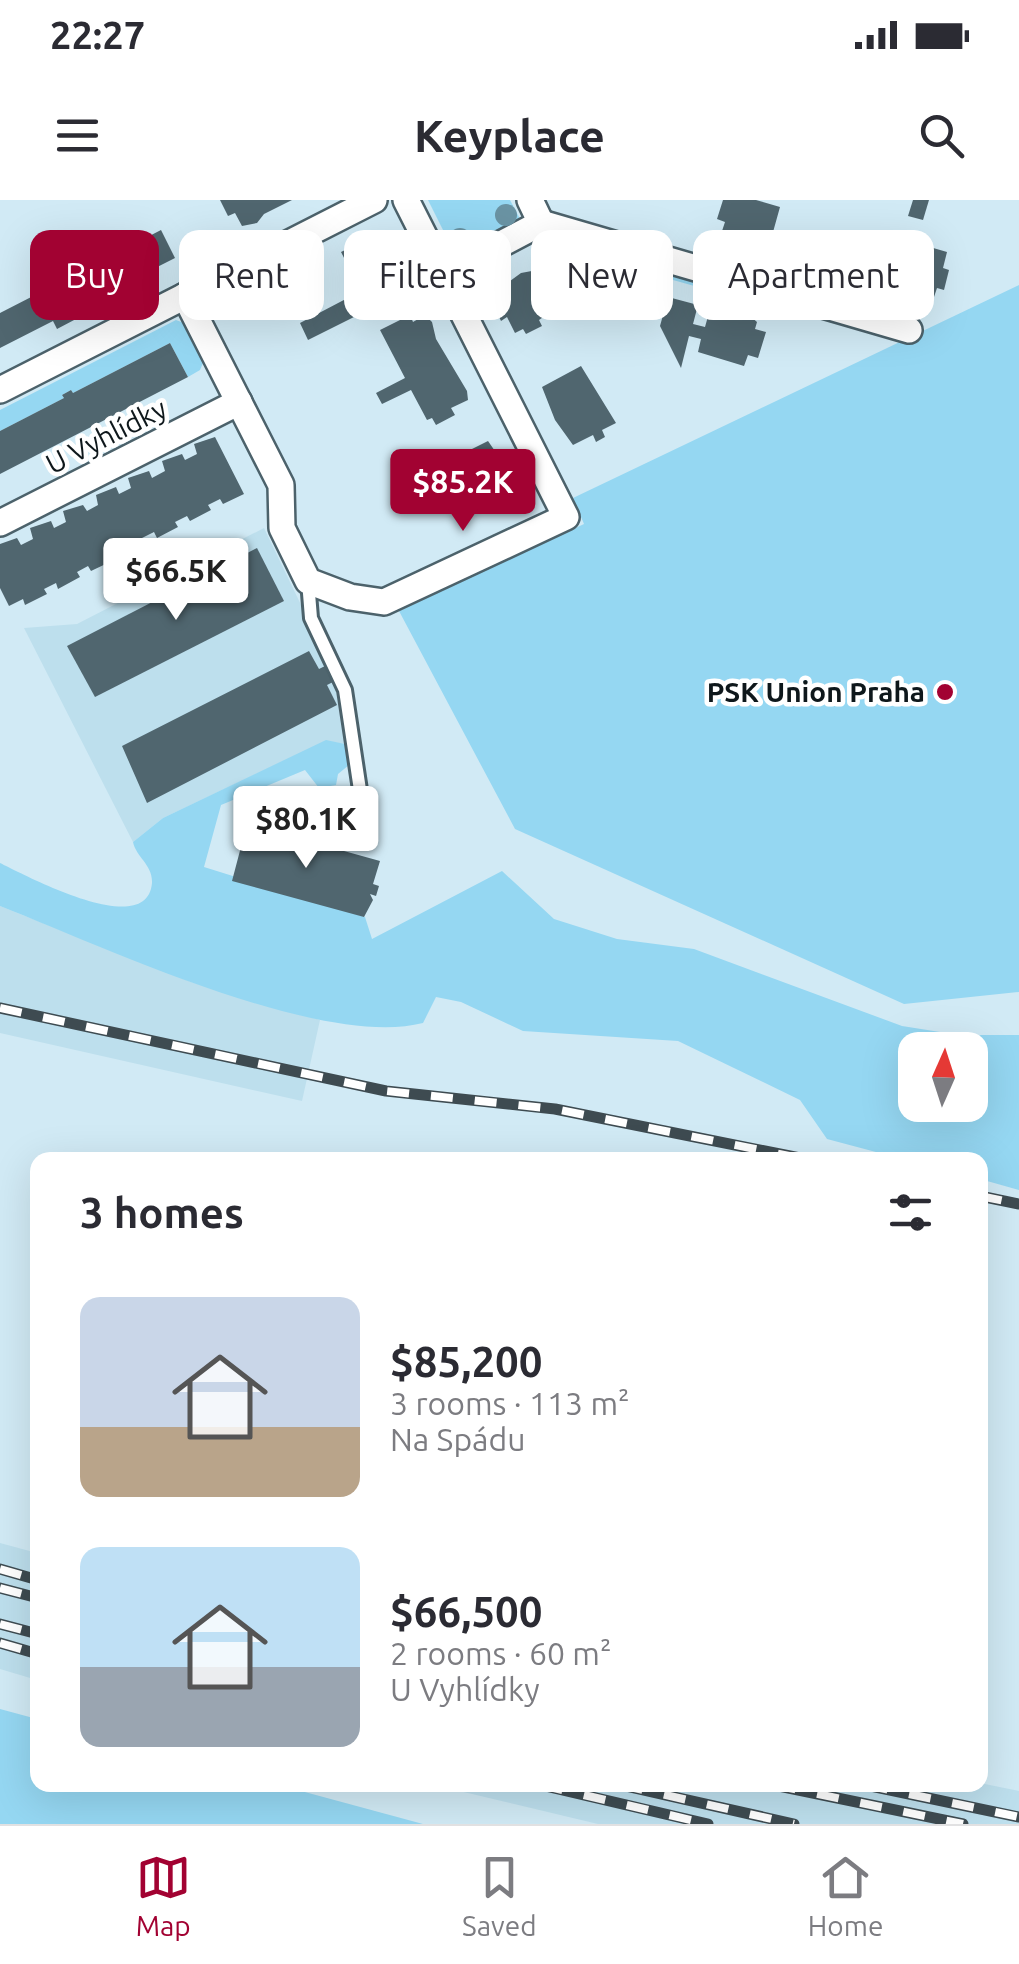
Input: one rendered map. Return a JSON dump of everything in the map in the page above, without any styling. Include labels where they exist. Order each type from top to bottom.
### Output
[{"type":"street","points":[[315,230],[374,200]]},
{"type":"street","points":[[406,200],[421,230]]},
{"type":"street","points":[[508,230],[536,211],[909,330]]},
{"type":"street","points":[[0,390],[179,299]]},
{"type":"street","points":[[197,320],[281,485],[282,528],[308,581],[350,597],[384,602],[566,517],[467,320]]},
{"type":"street","name":"U Vyhlídky","points":[[0,523],[239,402]]},
{"type":"lane","points":[[308,581],[311,618],[346,690],[362,810]]},
{"type":"shaded area","points":[[428,200],[510,200],[520,219],[498,230],[443,230]]},
{"type":"shaded area","points":[[673,273],[693,278],[693,286],[673,280]]},
{"type":"shaded area","points":[[1019,285],[1019,992],[904,1004],[515,829],[399,611],[584,524],[573,498]]},
{"type":"shaded area","points":[[176,320],[184,323],[203,363],[200,370],[188,377],[170,343],[73,393],[71,390],[62,395],[64,398],[0,431],[0,410]]},
{"type":"shaded area","points":[[264,528],[341,688],[345,744],[326,741],[163,818],[133,842],[24,628],[77,624]]},
{"type":"shaded area","points":[[326,740],[345,744],[349,765],[338,774],[336,785],[319,788],[305,770],[221,805],[204,867],[365,917],[372,939],[502,871],[554,919],[617,939],[694,949],[902,1026],[940,1032],[898,1032],[898,1122],[988,1122],[988,1035],[1019,1035],[1019,1190],[988,1181],[988,1152],[876,1152],[827,1139],[800,1100],[678,1041],[523,1031],[461,1002],[436,997],[423,1023],[379,1027],[328,1021],[211,989],[0,906],[0,863],[84,899],[130,906],[145,899],[152,883],[133,842],[163,818]]},
{"type":"shaded area","points":[[0,906],[191,982],[320,1020],[302,1101],[0,1033]]},
{"type":"shaded area","points":[[0,1543],[30,1551],[30,1678],[0,1669]]},
{"type":"shaded area","points":[[0,1709],[30,1717],[30,1792],[305,1792],[423,1824],[0,1824]]},
{"type":"shaded area","points":[[988,1785],[1019,1791],[1019,1824],[598,1824],[463,1792],[988,1792]]},
{"type":"building","points":[[220,200],[292,200],[264,214],[257,223],[242,226],[235,213],[228,216]]},
{"type":"building","points":[[723,200],[756,200],[780,207],[774,230],[722,230],[725,222],[717,219]]},
{"type":"building","points":[[913,200],[929,200],[923,220],[908,216]]},
{"type":"building","points":[[159,231],[175,258],[159,266]]},
{"type":"building","points":[[934,248],[947,252],[943,268],[949,270],[944,290],[937,288],[934,297]]},
{"type":"building","points":[[531,271],[531,320],[539,320],[542,326],[526,334],[523,329],[515,333],[508,320],[511,280]]},
{"type":"building","points":[[30,298],[30,320],[74,320],[57,329],[53,321],[0,348],[0,313]]},
{"type":"building","points":[[673,298],[693,304],[693,324],[705,327],[707,320],[755,320],[755,329],[766,332],[758,358],[748,355],[744,366],[698,352],[701,339],[689,336],[681,368],[660,326],[662,320],[673,320]]},
{"type":"building","points":[[344,300],[344,320],[348,320],[308,340],[300,323],[324,320],[324,310]]},
{"type":"building","points":[[400,320],[432,322],[436,339],[467,391],[468,400],[451,408],[455,415],[436,425],[432,418],[427,420],[411,390],[382,404],[376,393],[405,378],[380,330]]},
{"type":"building","points":[[170,343],[188,377],[0,474],[0,431],[64,398],[62,395],[71,390],[73,393]]},
{"type":"building","points":[[581,366],[616,423],[602,430],[605,437],[596,442],[593,435],[573,445],[555,420],[542,387]]},
{"type":"building","points":[[215,437],[244,494],[223,504],[220,499],[208,505],[211,510],[190,521],[187,516],[175,522],[178,527],[157,538],[154,532],[142,538],[145,544],[124,555],[121,549],[110,556],[112,561],[91,571],[88,566],[77,572],[80,577],[58,589],[56,583],[44,589],[47,594],[25,605],[23,599],[9,606],[0,588],[0,544],[17,538],[21,545],[33,539],[30,528],[51,521],[54,528],[66,522],[63,511],[83,505],[87,511],[98,505],[96,495],[116,487],[119,494],[131,488],[128,478],[149,471],[152,478],[165,471],[162,461],[182,454],[185,460],[197,454],[194,444]]},
{"type":"building","points":[[488,441],[508,470],[510,483],[490,493],[493,500],[485,504],[481,498],[469,504],[448,461]]},
{"type":"building","points":[[257,548],[284,601],[95,697],[67,646]]},
{"type":"building","points":[[309,651],[319,669],[325,666],[333,682],[327,685],[337,705],[147,803],[122,746]]},
{"type":"building","points":[[247,824],[380,861],[373,884],[379,886],[376,896],[370,894],[373,900],[364,917],[232,881]]},
{"type":"railway","points":[[0,1008],[386,1091],[555,1109],[770,1152]]},
{"type":"railway","points":[[988,1198],[1019,1204]]},
{"type":"railway","points":[[0,1569],[30,1578]]},
{"type":"railway","points":[[0,1588],[30,1596]]},
{"type":"railway","points":[[0,1624],[30,1632]]},
{"type":"railway","points":[[0,1643],[30,1652]]},
{"type":"railway","points":[[571,1792],[708,1824]]},
{"type":"railway","points":[[652,1792],[794,1824]]},
{"type":"railway","points":[[808,1792],[963,1824]]},
{"type":"railway","points":[[899,1792],[1019,1817]]},
{"type":"place","name":"PSK Union Praha","points":[[945,692]]}]
